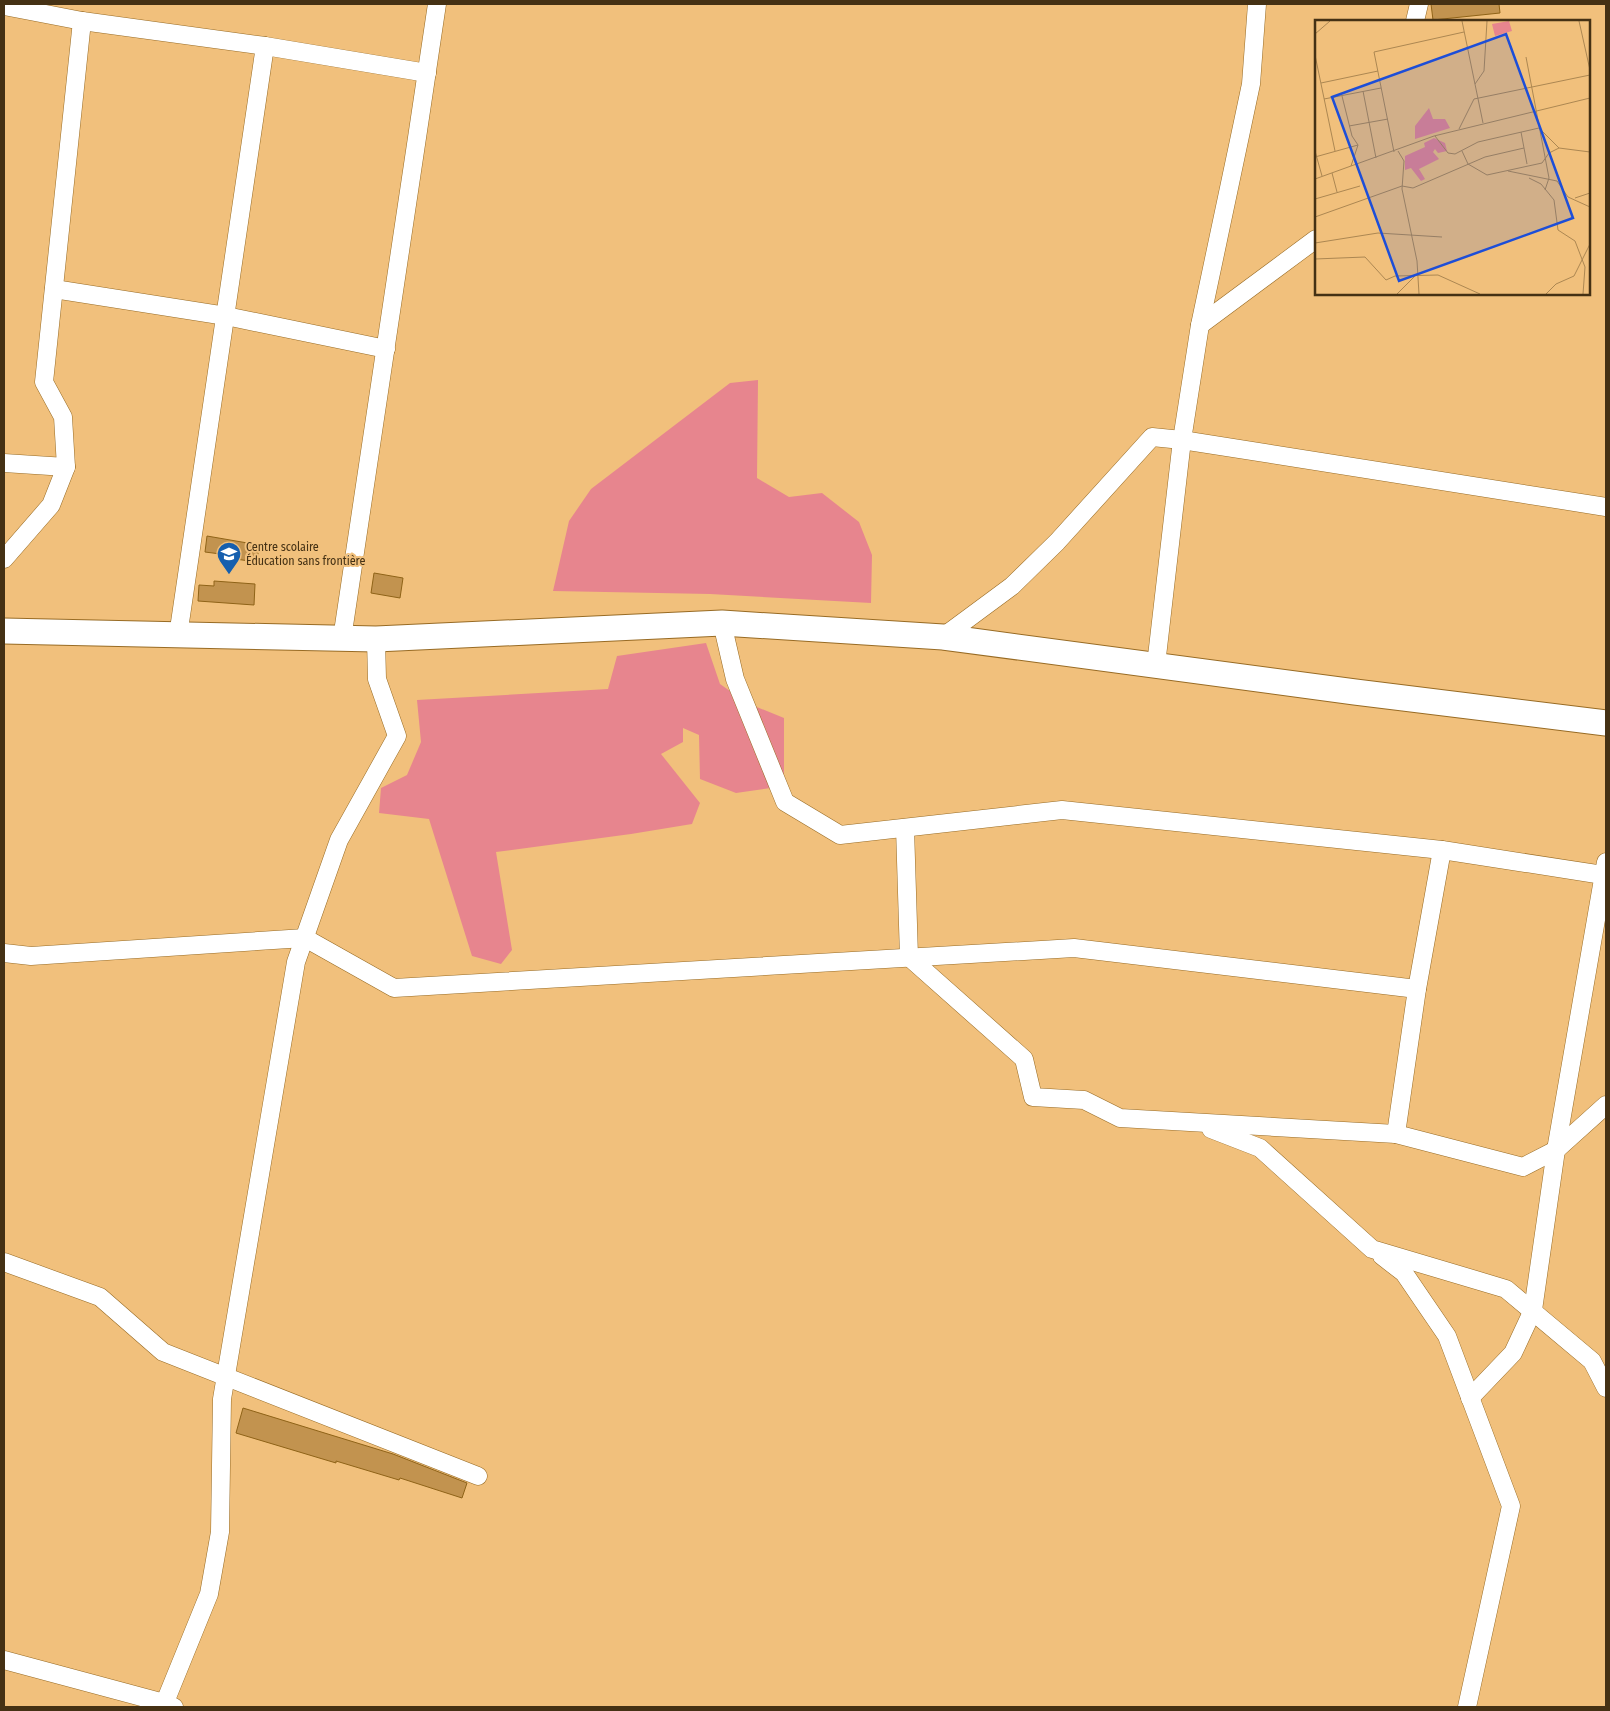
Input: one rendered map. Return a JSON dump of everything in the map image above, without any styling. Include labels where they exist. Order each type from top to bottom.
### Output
[{"type":"main road","points":[[4,631],[376,639],[722,623],[943,637],[1355,692],[1606,723]]},
{"type":"street","points":[[342,639],[437,4]]},
{"type":"street","points":[[1156,665],[1182,440],[1200,325],[1251,84],[1257,4]]},
{"type":"street","points":[[1414,20],[1419,4]]},
{"type":"street","points":[[4,6],[82,22],[265,46],[428,72]]},
{"type":"street","points":[[4,559],[51,505],[66,466],[63,417],[44,382],[82,22]]},
{"type":"street","points":[[178,636],[265,46]]},
{"type":"street","points":[[1200,325],[1315,240]]},
{"type":"street","points":[[54,290],[226,316],[386,349]]},
{"type":"street","points":[[943,637],[1012,586],[1057,542],[1152,437],[1182,440],[1606,507]]},
{"type":"street","points":[[4,463],[66,466]]},
{"type":"street","points":[[722,623],[735,679],[785,802],[840,835],[1062,810],[1442,850],[1605,873],[1556,1150],[1533,1310],[1513,1353],[1470,1398]]},
{"type":"street","points":[[4,1660],[166,1706],[209,1594],[220,1532],[222,1399],[296,962],[339,840],[398,736],[377,679],[376,639]]},
{"type":"street","points":[[905,828],[909,958],[1024,1059],[1033,1097],[1084,1100],[1120,1118],[1396,1134],[1523,1167],[1556,1150],[1606,1104]]},
{"type":"street","points":[[1396,1134],[1417,988],[1442,850]]},
{"type":"street","points":[[4,953],[31,956],[305,938],[394,988],[1074,948],[1417,988]]},
{"type":"street","points":[[1194,1122],[1260,1148],[1372,1249],[1404,1274],[1447,1336],[1511,1506],[1467,1707]]},
{"type":"street","points":[[1372,1249],[1506,1289],[1592,1361],[1606,1388]]},
{"type":"street","points":[[4,1262],[100,1297],[164,1352],[478,1476]]},
{"type":"shaded area","points":[[758,380],[757,478],[789,497],[822,493],[859,522],[872,555],[871,603],[710,594],[553,591],[569,521],[591,489],[730,383]]},
{"type":"shaded area","points":[[706,643],[720,684],[747,703],[784,718],[784,786],[736,793],[700,779],[699,735],[683,728],[683,742],[661,754],[700,803],[692,824],[496,852],[512,950],[501,964],[472,956],[429,819],[379,813],[381,788],[407,775],[421,742],[417,700],[608,689],[617,656]]},
{"type":"building","points":[[1431,4],[1499,4],[1500,13],[1433,20]]},
{"type":"building","points":[[207,536],[259,545],[257,562],[235,559],[236,556],[205,552]]},
{"type":"building","points":[[374,573],[403,578],[400,598],[371,593]]},
{"type":"building","points":[[214,581],[255,584],[254,605],[198,601],[199,585],[214,586]]},
{"type":"building","points":[[243,1408],[393,1454],[467,1483],[462,1498],[400,1478],[399,1480],[336,1461],[336,1463],[236,1433]]},
{"type":"place","name":"Centre scolaire Éducation sans frontière","points":[[229,575]]}]
